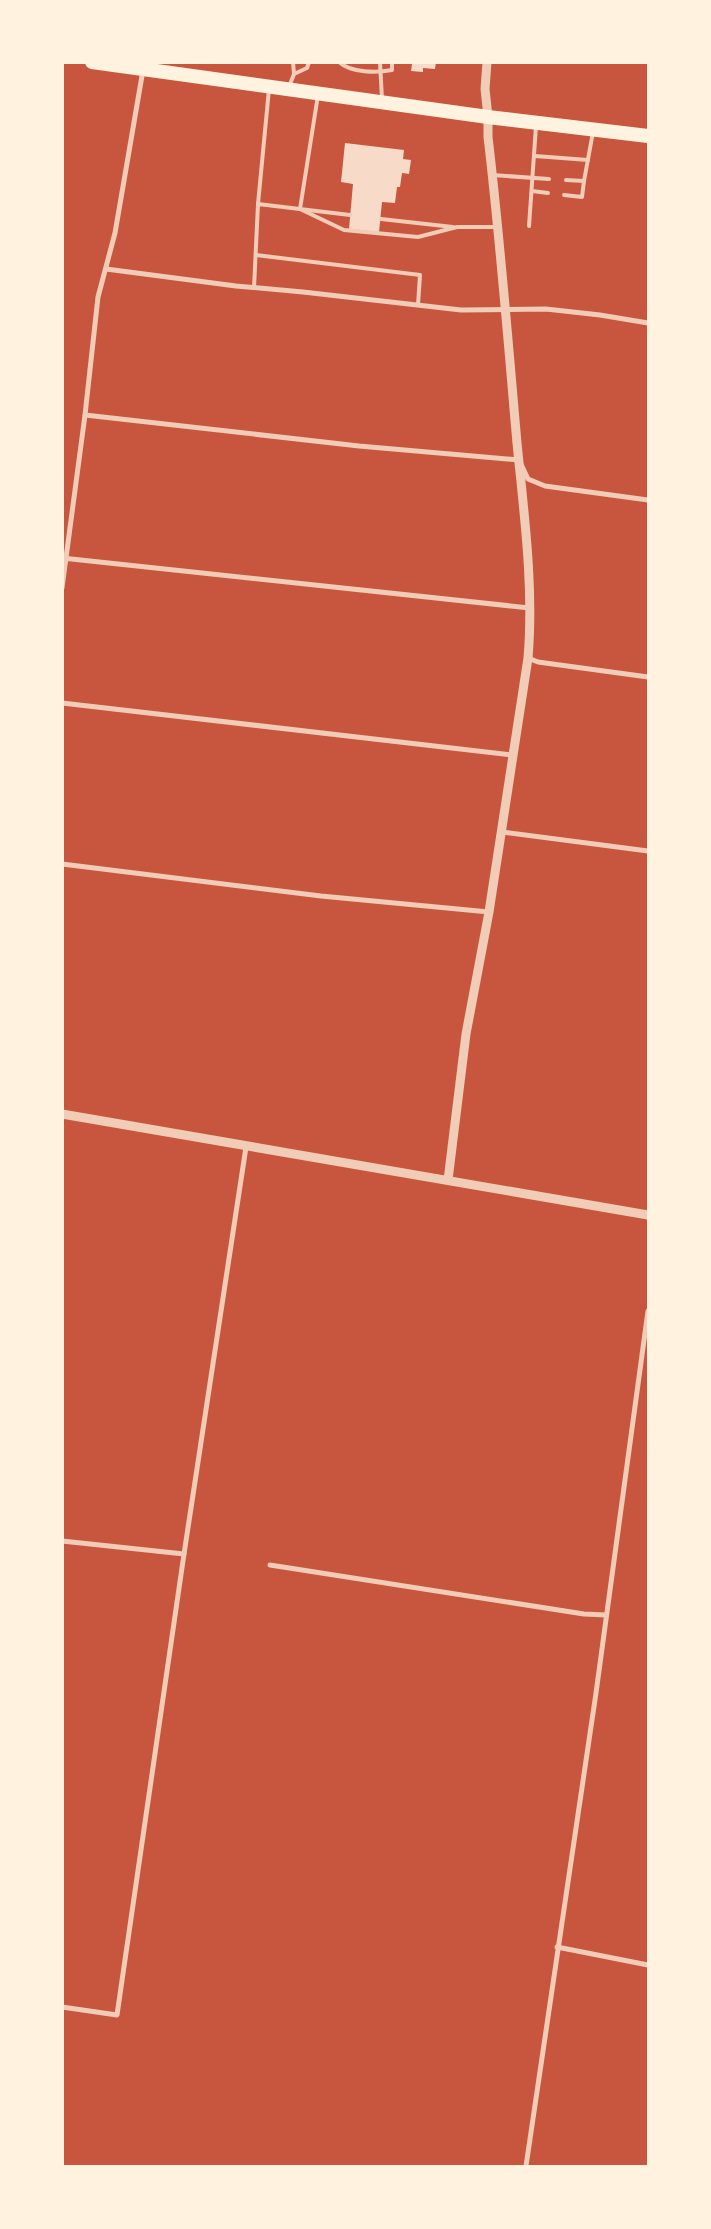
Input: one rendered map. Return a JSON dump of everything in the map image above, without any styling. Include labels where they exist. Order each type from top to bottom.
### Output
[{"type":"highway","points":[[92,62],[488,117],[648,136]]},
{"type":"street","points":[[448,1180],[466,1034],[489,912],[514,756],[528,658],[530,608],[506,310],[488,136],[485,89],[487,62]]},
{"type":"street","points":[[62,588],[64,559],[85,415],[98,297],[115,233],[144,70]]},
{"type":"street","points":[[106,269],[254,288],[461,310],[546,309],[648,323]]},
{"type":"street","points":[[85,415],[359,446],[519,460]]},
{"type":"street","points":[[519,460],[528,479],[545,486],[648,500]]},
{"type":"street","points":[[64,559],[530,608]]},
{"type":"street","points":[[528,658],[538,662],[648,677]]},
{"type":"street","points":[[62,703],[514,756]]},
{"type":"street","points":[[502,832],[648,851]]},
{"type":"street","points":[[62,864],[321,896],[489,912]]},
{"type":"street","points":[[62,1114],[648,1215]]},
{"type":"street","points":[[62,2007],[117,2015],[246,1147]]},
{"type":"street","points":[[526,2166],[648,1311]]},
{"type":"street","points":[[62,1541],[184,1554]]},
{"type":"street","points":[[270,1565],[584,1614],[606,1615]]},
{"type":"street","points":[[557,1947],[648,1965]]},
{"type":"lane","points":[[288,89],[294,74],[293,62]]},
{"type":"lane","points":[[294,74],[307,68],[309,62]]},
{"type":"lane","points":[[339,62],[345,68],[381,72],[392,70],[392,62]]},
{"type":"lane","points":[[380,62],[382,102]]},
{"type":"lane","points":[[254,288],[258,204],[270,87]]},
{"type":"lane","points":[[300,209],[319,93]]},
{"type":"lane","points":[[530,226],[536,122]]},
{"type":"lane","points":[[564,195],[582,197],[593,129]]},
{"type":"lane","points":[[534,156],[588,160]]},
{"type":"lane","points":[[492,175],[549,179]]},
{"type":"lane","points":[[566,180],[584,181]]},
{"type":"lane","points":[[532,192],[548,193]]},
{"type":"lane","points":[[258,204],[350,215]]},
{"type":"lane","points":[[300,209],[344,230],[418,237],[457,227]]},
{"type":"lane","points":[[381,219],[457,227],[497,227]]},
{"type":"lane","points":[[256,255],[420,275],[418,305]]},
{"type":"building","points":[[409,62],[436,62],[435,69],[423,68],[423,72],[411,71],[412,64]]},
{"type":"building","points":[[345,143],[404,150],[403,159],[411,160],[409,174],[402,173],[400,187],[397,187],[395,203],[382,202],[379,232],[349,229],[353,184],[341,182]]}]
